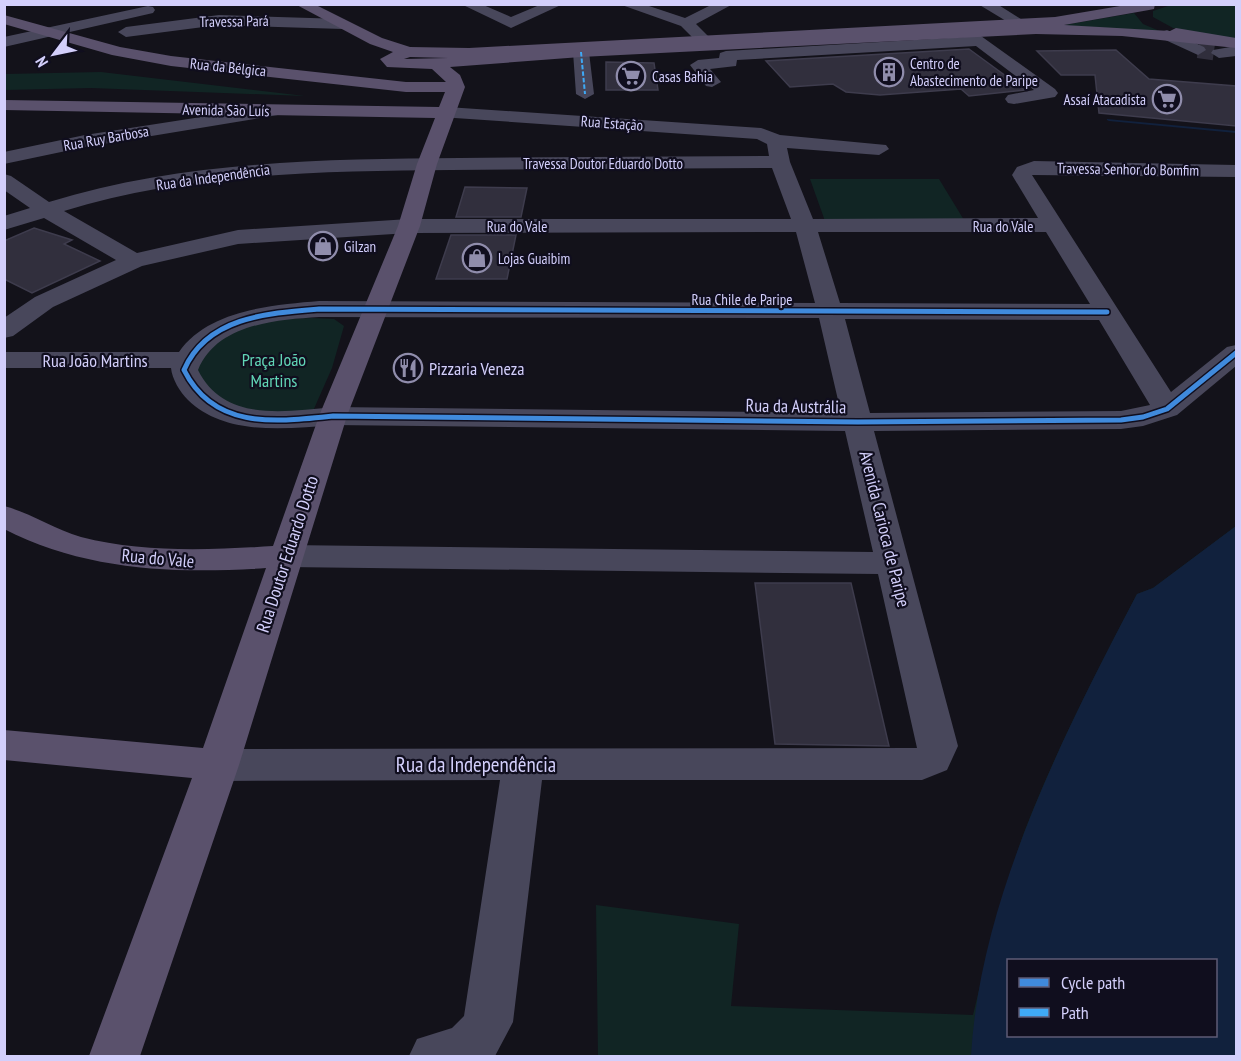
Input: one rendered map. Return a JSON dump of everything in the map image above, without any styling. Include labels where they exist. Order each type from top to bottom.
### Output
[{"type":"main road","points":[[303,4],[376,41],[409,52]]},
{"type":"main road","points":[[974,36],[1033,30],[1151,5]]},
{"type":"main road","points":[[1151,5],[1143,10],[1143,16],[1149,22],[1197,44],[1236,43]]},
{"type":"main road","name":"Rua da Bélgica","points":[[4,19],[118,52],[171,61],[406,87],[456,87]]},
{"type":"main road","points":[[390,56],[409,52],[516,50],[725,57],[1033,30],[1091,29],[1167,35]]},
{"type":"main road","points":[[376,41],[390,56],[389,61],[399,65],[581,52],[725,57]]},
{"type":"main road","points":[[435,63],[454,79],[456,87]]},
{"type":"main road","name":"Rua Doutor Eduardo Dotto","points":[[114,1056],[218,765],[333,417],[409,226],[427,164],[456,87]]},
{"type":"main road","name":"Avenida São Luís","points":[[9,106],[215,115]]},
{"type":"main road","name":"Avenida São Luís","points":[[272,111],[447,113]]},
{"type":"main road","name":"Rua do Vale","points":[[4,516],[79,548],[152,560],[202,562],[286,556]]},
{"type":"main road","name":"Rua da Independência","points":[[4,745],[218,765]]},
{"type":"street","points":[[468,4],[511,23],[556,4]]},
{"type":"street","points":[[626,4],[686,23],[725,57],[767,72]]},
{"type":"street","points":[[686,23],[726,4]]},
{"type":"street","points":[[985,4],[1033,30]]},
{"type":"street","points":[[4,42],[162,7]]},
{"type":"street","name":"Travessa Pará","points":[[126,32],[219,20],[343,24]]},
{"type":"street","points":[[511,23],[516,50]]},
{"type":"street","points":[[1167,35],[1197,44]]},
{"type":"street","points":[[712,82],[698,65],[725,57],[974,36],[1049,93],[1014,99]]},
{"type":"street","points":[[1219,53],[1236,51]]},
{"type":"street","points":[[581,52],[585,94]]},
{"type":"street","name":"Rua Ruy Barbosa","points":[[4,158],[215,115],[272,111]]},
{"type":"street","name":"Rua Estação","points":[[447,113],[761,134],[778,152]]},
{"type":"street","points":[[778,152],[879,149]]},
{"type":"street","name":"Travessa Doutor Eduardo Dotto","points":[[427,164],[778,152]]},
{"type":"street","name":"Avenida Carioca de Paripe","points":[[778,152],[805,226],[830,311],[938,746]]},
{"type":"street","name":"Rua da Independência","points":[[4,223],[45,209],[170,182],[244,171],[348,165],[427,164]]},
{"type":"street","name":"Travessa Senhor do Bomfim","points":[[1051,225],[1022,175],[1024,171],[1034,167],[1236,171]]},
{"type":"street","points":[[4,180],[45,209],[134,261]]},
{"type":"street","points":[[1051,225],[1167,409]]},
{"type":"street","name":"Rua do Vale","points":[[4,330],[44,302],[134,261],[238,237],[341,228],[409,226],[1051,225]]},
{"type":"street","points":[[333,417],[273,420],[244,416],[216,408],[202,398],[187,380],[184,370],[186,360],[193,350],[208,338],[224,328],[250,318],[287,311],[376,307]]},
{"type":"street","name":"Rua Chile de Paripe","points":[[376,307],[1107,312]]},
{"type":"street","name":"Rua da Austrália","points":[[333,417],[858,422],[1121,420],[1143,417],[1167,409],[1236,352]]},
{"type":"street","name":"Rua João Martins","points":[[4,360],[186,360]]},
{"type":"street","name":"Rua do Vale","points":[[286,556],[894,563]]},
{"type":"street","name":"Rua da Independência","points":[[218,765],[922,764],[933,759],[938,746]]},
{"type":"street","points":[[435,1056],[465,1049],[478,1041],[488,1022],[523,763]]},
{"type":"green space","points":[[1171,5],[1236,5],[1236,39],[1173,28],[1153,17],[1153,11]]},
{"type":"green space","points":[[1134,13],[1143,24],[1162,32],[1058,26]]},
{"type":"green space","points":[[101,72],[305,96],[91,88],[5,90],[5,74]]},
{"type":"green space","points":[[810,179],[939,179],[964,220],[825,221]]},
{"type":"green space","name":"Praça João Martins","points":[[334,319],[344,326],[332,368],[313,411],[239,418],[186,375],[215,343],[235,330],[268,321]]},
{"type":"green space","points":[[1236,526],[1236,1056],[598,1056],[596,905],[739,924],[731,1006],[973,1015],[1010,876],[1037,799],[1078,710],[1137,594],[1153,588]]},
{"type":"water","points":[[1236,526],[1236,1056],[971,1056],[978,996],[990,937],[1008,877],[1055,760],[1137,594],[1153,588]]},
{"type":"building","name":"Centro de Abastecimento de Paripe","points":[[969,49],[1025,90],[969,96],[961,89],[880,95],[846,92],[833,84],[790,87],[766,61]]},
{"type":"building","name":"Assaí Atacadista","points":[[1116,50],[1149,79],[1236,86],[1236,126],[1099,113],[1095,75],[1061,75],[1037,51]]},
{"type":"building","name":"Casas Bahia","points":[[606,62],[654,63],[658,90],[606,90]]},
{"type":"building","points":[[465,187],[527,188],[521,217],[456,217]]},
{"type":"building","points":[[34,228],[72,240],[64,244],[100,261],[32,293],[4,279],[4,241]]},
{"type":"building","name":"Lojas Guaibim","points":[[451,235],[516,235],[507,279],[436,279]]},
{"type":"building","points":[[755,583],[851,583],[889,746],[775,744]]},
{"type":"waterway","points":[[1109,120],[1236,132]]},
{"type":"tunnel","points":[[1198,50],[1219,53]]},
{"type":"marked path","points":[[581,52],[585,94]]},
{"type":"cycle path","points":[[1107,312],[319,309],[261,316],[220,330],[204,340],[191,353],[184,370],[194,389],[208,403],[226,412],[270,419],[333,416],[858,422],[1121,420],[1143,417],[1167,409],[1236,353]]},
{"type":"place","name":"Centro de Abastecimento de Paripe","points":[[889,72]]},
{"type":"place","name":"Casas Bahia","points":[[631,76]]},
{"type":"place","name":"Assaí Atacadista","points":[[1167,99]]},
{"type":"place","name":"Gilzan","points":[[323,246]]},
{"type":"place","name":"Lojas Guaibim","points":[[477,258]]},
{"type":"place","name":"Pizzaria Veneza","points":[[408,368]]}]
